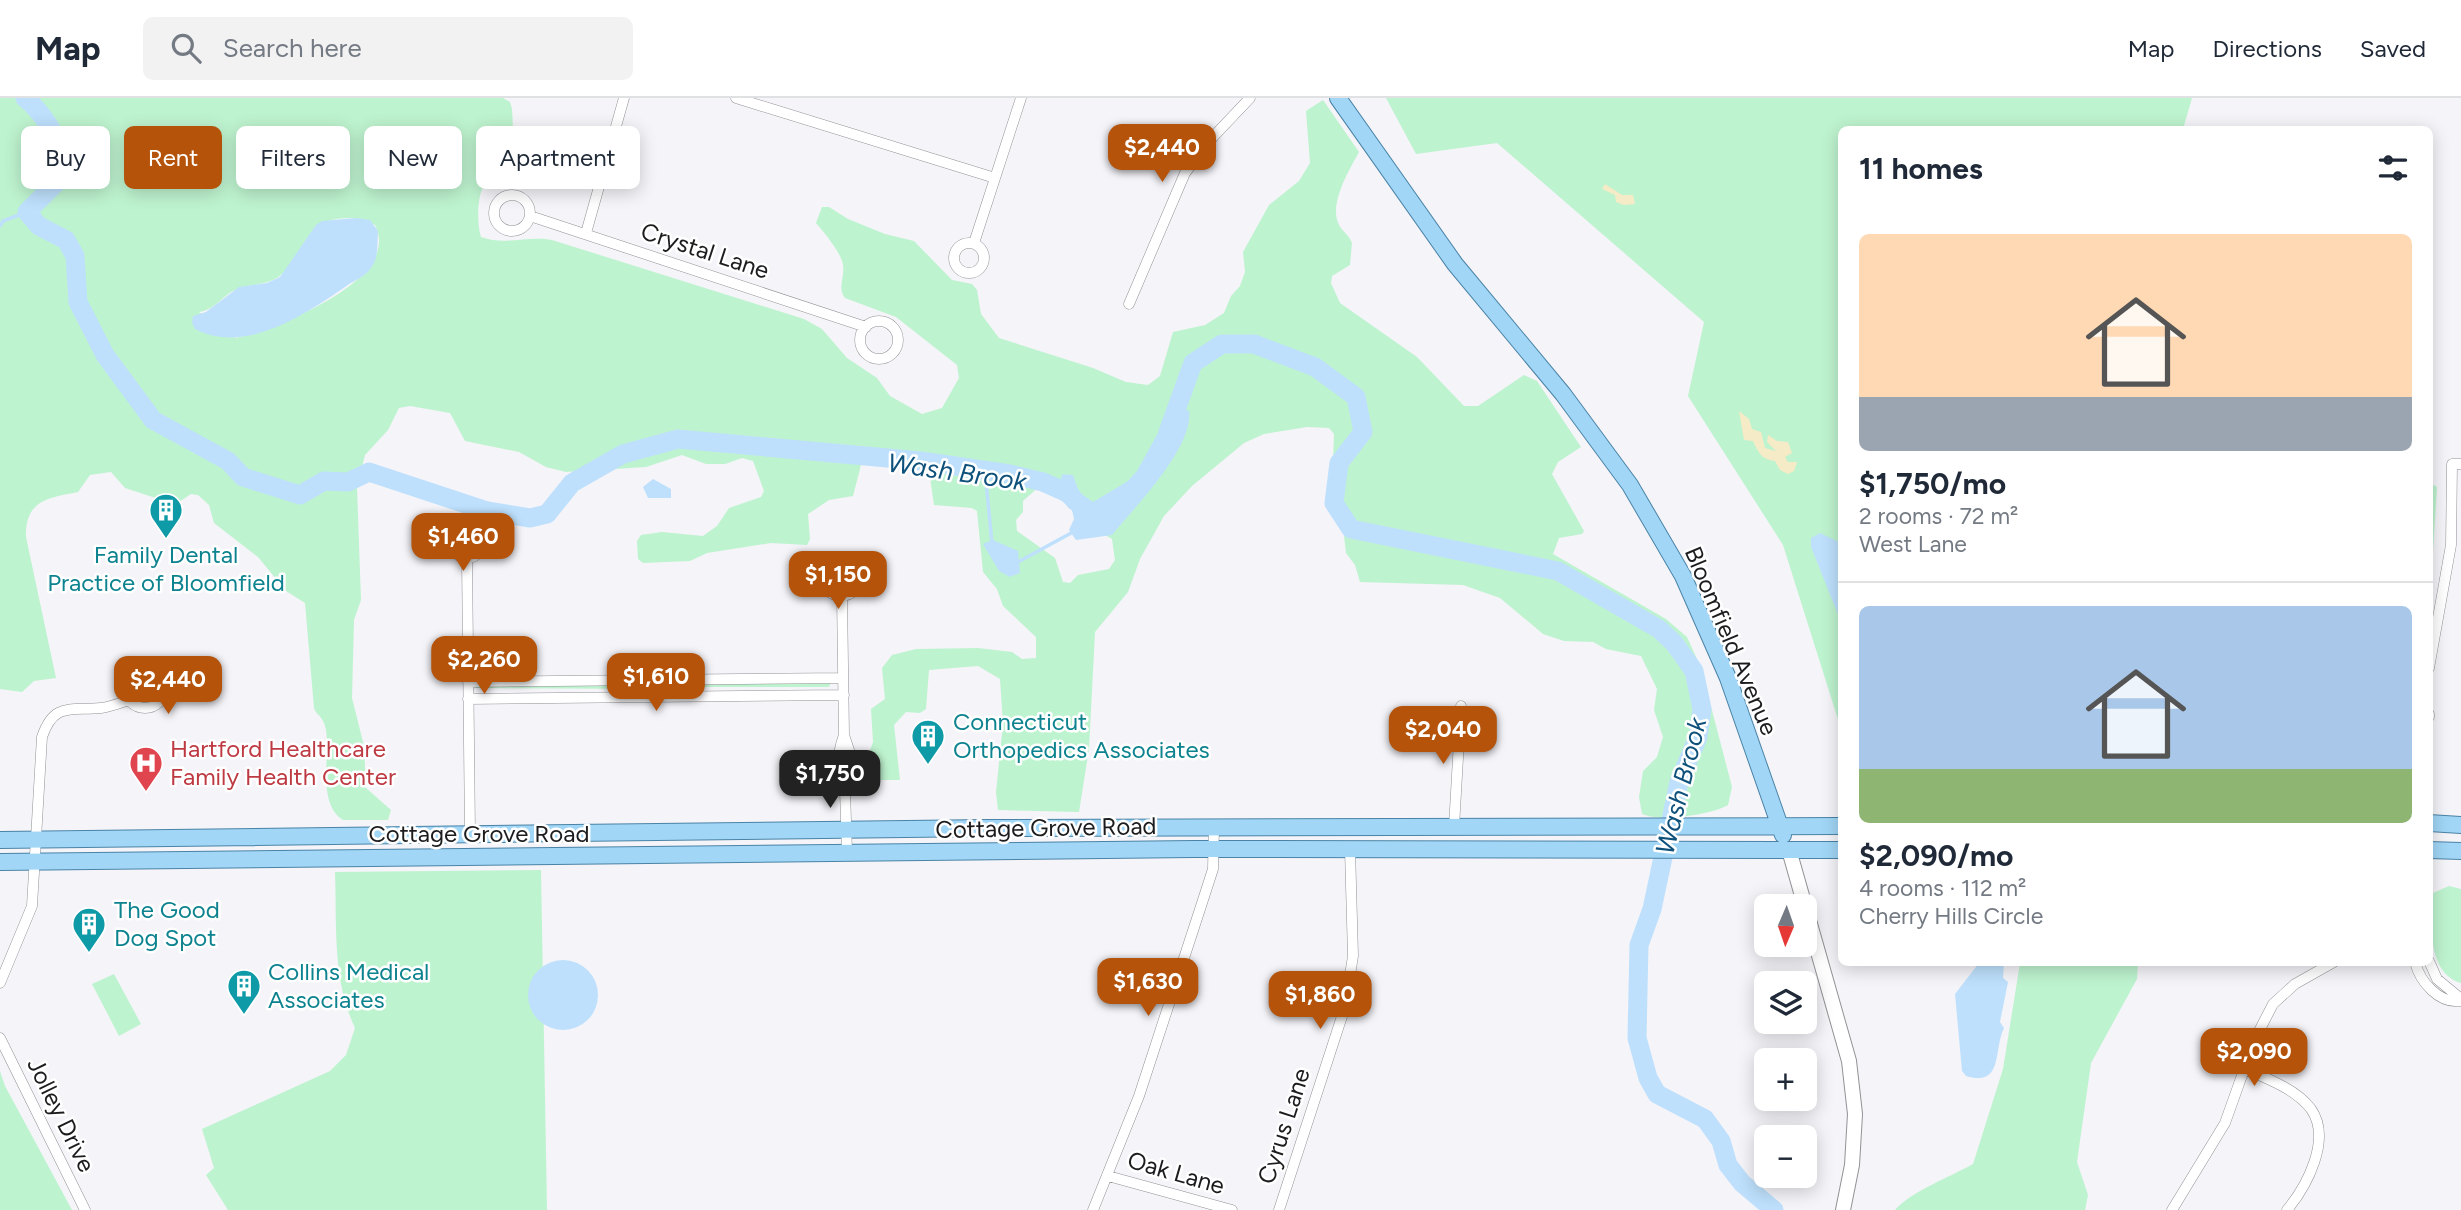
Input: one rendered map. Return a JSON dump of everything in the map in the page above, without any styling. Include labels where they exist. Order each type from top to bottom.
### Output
[{"type":"main road","name":"Bloomfield Avenue","points":[[1338,98],[1455,264],[1563,394],[1630,485],[1683,576],[1728,678],[1789,850],[1821,955],[1850,1072],[1855,1114],[1852,1166],[1843,1210]]},
{"type":"main road","points":[[2433,823],[2461,825]]},
{"type":"main road","name":"Cottage Grove Road","points":[[0,840],[1214,827],[1838,826]]},
{"type":"main road","points":[[323,836],[323,858]]},
{"type":"main road","name":"Cottage Grove Road","points":[[0,862],[1214,849],[1655,852],[1838,850]]},
{"type":"main road","points":[[2433,850],[2461,851]]},
{"type":"street","points":[[586,233],[624,98]]},
{"type":"street","points":[[736,98],[995,178]]},
{"type":"street","points":[[974,243],[1021,98]]},
{"type":"street","points":[[1129,304],[1185,173],[1213,137],[1251,98]]},
{"type":"street","name":"Crystal Lane","points":[[530,216],[866,327]]},
{"type":"street","points":[[2433,646],[2451,545],[2452,464],[2461,464]]},
{"type":"street","points":[[467,559],[470,834]]},
{"type":"street","points":[[842,596],[844,734],[851,757],[852,782],[845,790],[847,853]]},
{"type":"street","points":[[0,983],[33,906],[42,737],[48,720],[63,709],[103,708],[129,700],[143,708],[158,704],[166,690],[161,676],[148,668],[133,672],[125,686],[129,700]]},
{"type":"street","points":[[468,682],[843,678]]},
{"type":"street","points":[[468,699],[844,695]]},
{"type":"street","points":[[1454,827],[1461,706]]},
{"type":"street","points":[[1093,1210],[1139,1096],[1213,869],[1214,827]]},
{"type":"street","name":"Cyrus Lane","points":[[1279,1210],[1345,1006],[1353,956],[1350,849]]},
{"type":"street","points":[[2172,1210],[2225,1124],[2273,1004],[2295,984],[2327,966]]},
{"type":"street","points":[[2417,966],[2422,980],[2431,989],[2452,1002],[2461,1000]]},
{"type":"street","points":[[2431,966],[2437,979],[2461,1000]]},
{"type":"street","name":"Jolley Drive","points":[[0,1038],[85,1210]]},
{"type":"street","points":[[2245,1069],[2294,1094],[2311,1109],[2317,1125],[2318,1143],[2313,1165],[2287,1210]]},
{"type":"street","name":"Oak Lane","points":[[1108,1176],[1232,1210]]},
{"type":"green space","points":[[0,98],[503,98],[510,102],[513,126],[476,126],[476,189],[482,189],[478,208],[481,237],[499,241],[552,240],[804,319],[822,329],[847,358],[877,378],[890,396],[922,414],[942,408],[959,378],[957,365],[896,317],[845,298],[841,286],[842,260],[816,223],[822,207],[829,207],[848,219],[885,234],[914,241],[952,280],[972,284],[977,290],[981,314],[999,338],[1093,368],[1126,382],[1148,385],[1160,376],[1173,332],[1205,325],[1224,313],[1245,272],[1243,252],[1269,205],[1299,181],[1310,163],[1306,111],[1323,100],[1359,152],[1341,187],[1336,207],[1339,225],[1352,243],[1350,265],[1332,276],[1331,283],[1340,303],[1417,357],[1464,406],[1478,406],[1524,375],[1537,381],[1581,447],[1558,462],[1552,474],[1584,531],[1582,534],[1559,538],[1553,554],[1666,619],[1687,637],[1701,668],[1732,787],[1728,805],[1710,812],[1673,817],[1642,814],[1639,797],[1643,771],[1657,757],[1663,737],[1654,710],[1657,689],[1641,656],[1606,649],[1593,642],[1564,641],[1543,634],[1500,598],[1463,585],[1360,582],[1355,565],[1346,553],[1341,510],[1332,490],[1334,434],[1329,428],[1307,427],[1264,434],[1244,443],[1192,486],[1164,516],[1140,559],[1128,592],[1095,632],[1089,749],[1079,812],[998,810],[996,792],[1003,724],[1000,679],[978,666],[929,670],[926,709],[920,713],[906,712],[894,725],[900,780],[871,780],[867,759],[873,742],[871,709],[885,699],[882,668],[892,655],[916,649],[978,648],[1012,652],[1022,659],[1036,658],[1036,637],[1003,606],[997,589],[983,572],[977,511],[972,508],[934,505],[929,470],[893,465],[861,465],[853,496],[829,500],[808,514],[810,539],[807,545],[771,543],[707,553],[690,561],[643,563],[638,559],[637,541],[641,535],[662,532],[703,536],[717,526],[729,508],[761,497],[764,491],[753,461],[742,458],[725,464],[706,464],[682,455],[646,467],[566,472],[546,467],[519,452],[465,441],[450,413],[410,406],[399,408],[388,430],[365,455],[357,487],[361,600],[354,620],[352,698],[364,746],[366,788],[391,810],[388,820],[343,820],[334,811],[327,786],[326,731],[314,708],[305,603],[286,591],[258,557],[214,523],[209,505],[198,495],[191,494],[179,502],[168,502],[125,488],[111,472],[90,475],[78,492],[48,499],[34,508],[29,515],[26,537],[56,678],[34,681],[22,692],[0,689]],"holes":[[[356,218],[375,225],[379,246],[371,265],[354,283],[305,313],[236,338],[199,312],[210,309],[235,290],[276,279],[291,264],[316,228],[325,222]],[[1042,484],[1063,494],[1076,518],[1112,539],[1115,560],[1109,569],[1078,575],[1070,583],[1063,582],[1055,558],[1017,531],[1016,520],[1023,512],[1023,501]]]},
{"type":"green space","points":[[1386,98],[2192,98],[2184,126],[1838,126],[1838,719],[1783,545],[1688,396],[1704,322],[1497,143],[1416,154]]},
{"type":"green space","points":[[2433,484],[2437,487],[2433,552]]},
{"type":"green space","points":[[831,682],[829,687],[691,687],[691,684]]},
{"type":"green space","points":[[476,685],[665,685],[661,689],[475,688]]},
{"type":"green space","points":[[541,870],[547,1210],[228,1210],[206,1175],[214,1168],[202,1129],[330,1071],[346,1055],[355,1028],[342,990],[339,971],[335,872]]},
{"type":"green space","points":[[2449,886],[2461,889],[2461,983],[2442,969],[2436,958],[2433,945],[2433,893]]},
{"type":"green space","points":[[2020,966],[2138,966],[2137,979],[2091,1063],[2077,1162],[2088,1195],[2085,1210],[1895,1210],[1920,1191],[1973,1164],[2003,1069]]},
{"type":"green space","points":[[114,974],[141,1024],[119,1036],[92,984]]},
{"type":"green space","points":[[0,1071],[5,1086],[72,1210],[0,1210]]},
{"type":"sand","points":[[1605,184],[1622,195],[1633,195],[1635,204],[1624,205],[1616,202],[1615,195],[1602,189]]},
{"type":"sand","points":[[1739,411],[1749,419],[1752,429],[1761,432],[1765,448],[1776,451],[1767,442],[1768,435],[1777,441],[1788,442],[1792,453],[1785,457],[1788,462],[1797,462],[1794,471],[1788,474],[1780,470],[1775,461],[1761,455],[1753,441],[1744,440]]},
{"type":"water","points":[[356,218],[370,220],[378,231],[375,260],[362,277],[293,319],[254,335],[214,336],[195,329],[193,316],[206,312],[239,287],[267,283],[280,277],[316,225],[322,221]]},
{"type":"water","points":[[1181,408],[1189,411],[1188,426],[1173,459],[1161,476],[1112,535],[1076,540],[1069,530],[1074,519],[1072,510],[1053,493],[1063,474],[1073,475],[1079,492],[1093,502],[1128,481],[1137,471],[1169,413]]},
{"type":"water","points":[[653,479],[671,489],[671,498],[648,498],[643,487]]},
{"type":"water","points":[[1820,533],[1838,542],[1838,614],[1811,547],[1811,538]]},
{"type":"water","points":[[993,540],[1018,551],[1020,573],[1010,577],[999,571],[983,544]]},
{"type":"water","points":[[563,960],[582,966],[592,976],[598,995],[592,1014],[582,1024],[563,1030],[544,1024],[534,1014],[528,995],[534,976],[544,966]]},
{"type":"water","points":[[1977,966],[2004,966],[2003,978],[2008,982],[2000,1022],[2004,1028],[1995,1064],[1986,1076],[1966,1076],[1962,1071],[1955,994]]},
{"type":"waterway","name":"Wash Brook","points":[[25,98],[53,132],[63,153],[67,172],[27,212],[39,226],[66,240],[75,256],[78,302],[105,355],[153,420],[228,461],[243,477],[300,495],[324,481],[348,482],[369,472],[487,511],[530,518],[547,514],[572,483],[623,454],[678,439],[921,461],[1010,474],[1043,482],[1070,494],[1075,501]]},
{"type":"waterway","points":[[0,226],[3,221],[27,212]]},
{"type":"waterway","name":"Wash Brook","points":[[1168,432],[1193,363],[1222,344],[1254,344],[1315,367],[1356,397],[1363,432],[1339,463],[1334,503],[1351,529],[1558,571],[1659,629],[1674,643],[1694,671],[1702,709],[1698,737],[1679,782],[1652,909],[1639,945],[1637,1038],[1648,1078],[1657,1094],[1705,1119],[1721,1141],[1728,1165],[1742,1183],[1774,1210]]},
{"type":"waterway","points":[[985,470],[992,544]]},
{"type":"waterway","points":[[1018,562],[1073,532]]},
{"type":"place","name":"Family Dental Practice of Bloomfield","points":[[166,540]]},
{"type":"place","name":"Connecticut Orthopedics Associates","points":[[928,766]]},
{"type":"place","name":"Hartford Healthcare Family Health Center","points":[[146,793]]},
{"type":"place","name":"The Good Dog Spot","points":[[89,954]]},
{"type":"place","name":"Collins Medical Associates","points":[[244,1016]]}]
